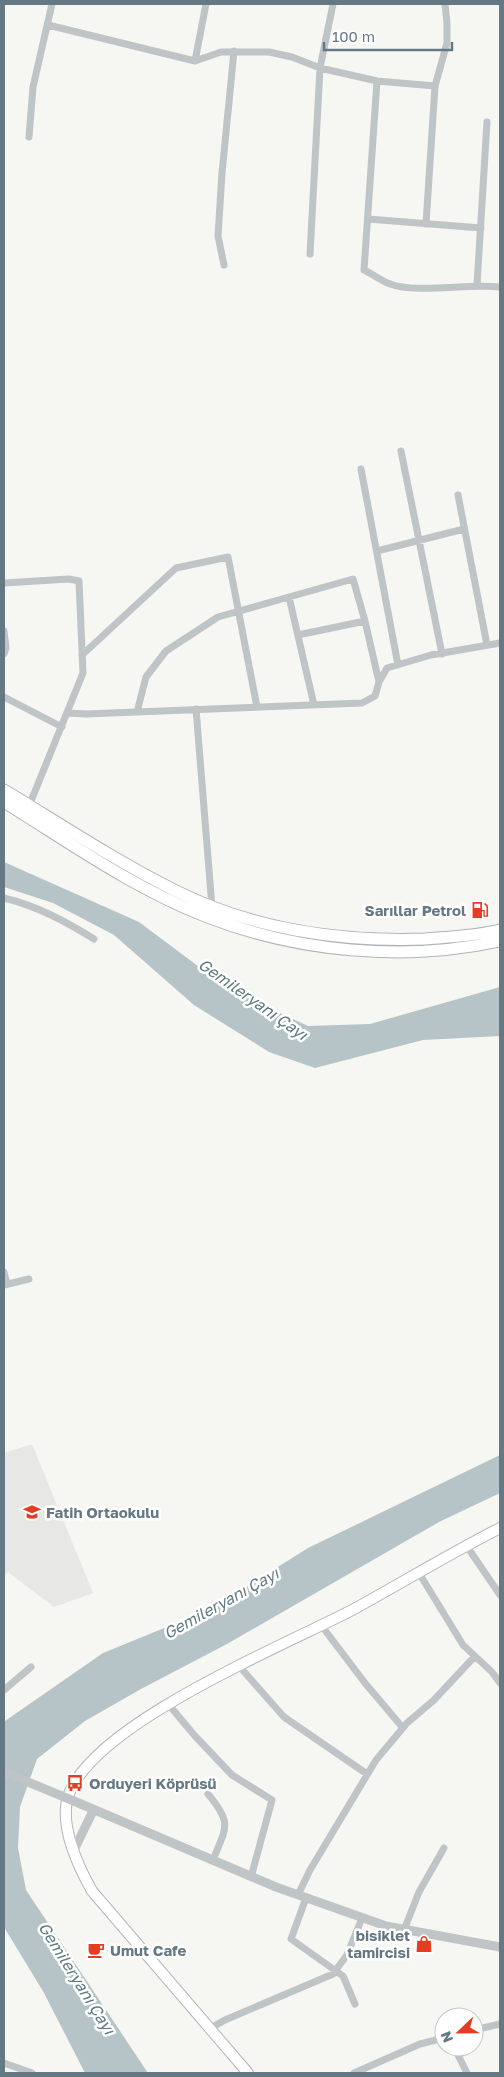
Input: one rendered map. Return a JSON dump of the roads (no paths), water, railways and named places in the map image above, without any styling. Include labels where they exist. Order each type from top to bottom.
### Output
[{"type":"highway","points":[[4,790],[175,891],[230,914],[276,926],[321,934],[381,940],[453,937],[500,930]]},
{"type":"highway","points":[[4,802],[113,870],[154,892],[205,916],[245,930],[285,940],[316,945],[397,953],[500,941]]},
{"type":"main road","points":[[248,2073],[92,1891],[83,1874],[67,1826],[66,1810],[69,1795],[79,1777],[95,1757],[116,1740],[169,1705],[500,1528]]},
{"type":"street","points":[[29,137],[33,87],[52,4]]},
{"type":"street","points":[[196,61],[206,4]]},
{"type":"street","points":[[310,254],[320,68],[333,4]]},
{"type":"street","points":[[426,224],[435,86],[447,43],[447,22],[444,4]]},
{"type":"street","points":[[48,25],[196,61],[221,52],[269,52],[320,68],[377,81],[435,86]]},
{"type":"street","points":[[224,265],[218,236],[234,51]]},
{"type":"street","points":[[377,81],[365,270],[391,284],[412,288],[477,285],[500,287]]},
{"type":"street","points":[[477,285],[487,122]]},
{"type":"street","points":[[368,219],[481,228]]},
{"type":"street","points":[[401,451],[442,654]]},
{"type":"street","points":[[361,469],[398,665]]},
{"type":"street","points":[[458,495],[487,645]]},
{"type":"street","points":[[377,551],[464,529]]},
{"type":"street","points":[[82,655],[176,568],[228,557],[257,707]]},
{"type":"street","points":[[4,583],[69,578],[79,581],[83,673],[30,806]]},
{"type":"street","points":[[138,712],[146,677],[166,651],[218,617],[353,579],[379,682]]},
{"type":"street","points":[[289,597],[314,705]]},
{"type":"street","points":[[298,635],[364,621]]},
{"type":"street","points":[[4,631],[6,648],[4,654]]},
{"type":"street","points":[[67,713],[86,714],[362,703],[376,696],[379,682],[387,668],[500,642]]},
{"type":"street","points":[[4,697],[62,727]]},
{"type":"street","points":[[196,710],[212,906]]},
{"type":"street","points":[[4,898],[64,919],[94,939]]},
{"type":"street","points":[[4,1272],[5,1284],[29,1279]]},
{"type":"street","points":[[466,1545],[500,1595]]},
{"type":"street","points":[[419,1573],[463,1645],[500,1683]]},
{"type":"street","points":[[321,1625],[402,1728]]},
{"type":"street","points":[[355,2004],[343,1976],[291,1939],[310,1870],[376,1760],[402,1728],[434,1700],[475,1656]]},
{"type":"street","points":[[239,1666],[284,1717],[368,1774]]},
{"type":"street","points":[[4,1690],[31,1667]]},
{"type":"street","points":[[169,1705],[232,1775],[272,1800],[252,1877]]},
{"type":"street","points":[[4,1772],[252,1877],[362,1918],[404,1930],[500,1947],[500,1951]]},
{"type":"street","points":[[208,1794],[223,1812],[226,1828],[212,1860]]},
{"type":"street","points":[[74,1850],[94,1811]]},
{"type":"street","points":[[404,1930],[419,1892],[444,1848]]},
{"type":"street","points":[[209,2029],[225,2020],[333,1974],[346,1954],[362,1918]]},
{"type":"street","points":[[484,2028],[500,2024]]},
{"type":"street","points":[[354,2073],[420,2044],[434,2040]]},
{"type":"street","points":[[459,2057],[468,2073]]},
{"type":"street","points":[[4,2063],[32,2073]]},
{"type":"water","points":[[4,862],[139,922],[230,990],[308,1026],[370,1024],[500,987],[500,1036],[423,1040],[315,1068],[269,1052],[194,1005],[114,935],[53,903],[4,887]]},
{"type":"water","name":"Gemileryanı Çayı","points":[[500,1455],[500,1493],[439,1522],[227,1644],[85,1721],[37,1759],[20,1807],[18,1848],[26,1890],[148,2073],[85,2073],[44,1993],[4,1927],[5,1721],[103,1653],[211,1609],[308,1548]]},
{"type":"place","name":"Sarıllar Petrol","points":[[480,910]]},
{"type":"place","name":"Fatih Ortaokulu","points":[[32,1512]]},
{"type":"place","name":"Orduyeri Köprüsü","points":[[75,1783]]},
{"type":"place","name":"bisiklet tamircisi","points":[[424,1944]]},
{"type":"place","name":"Umut Cafe","points":[[96,1950]]}]
